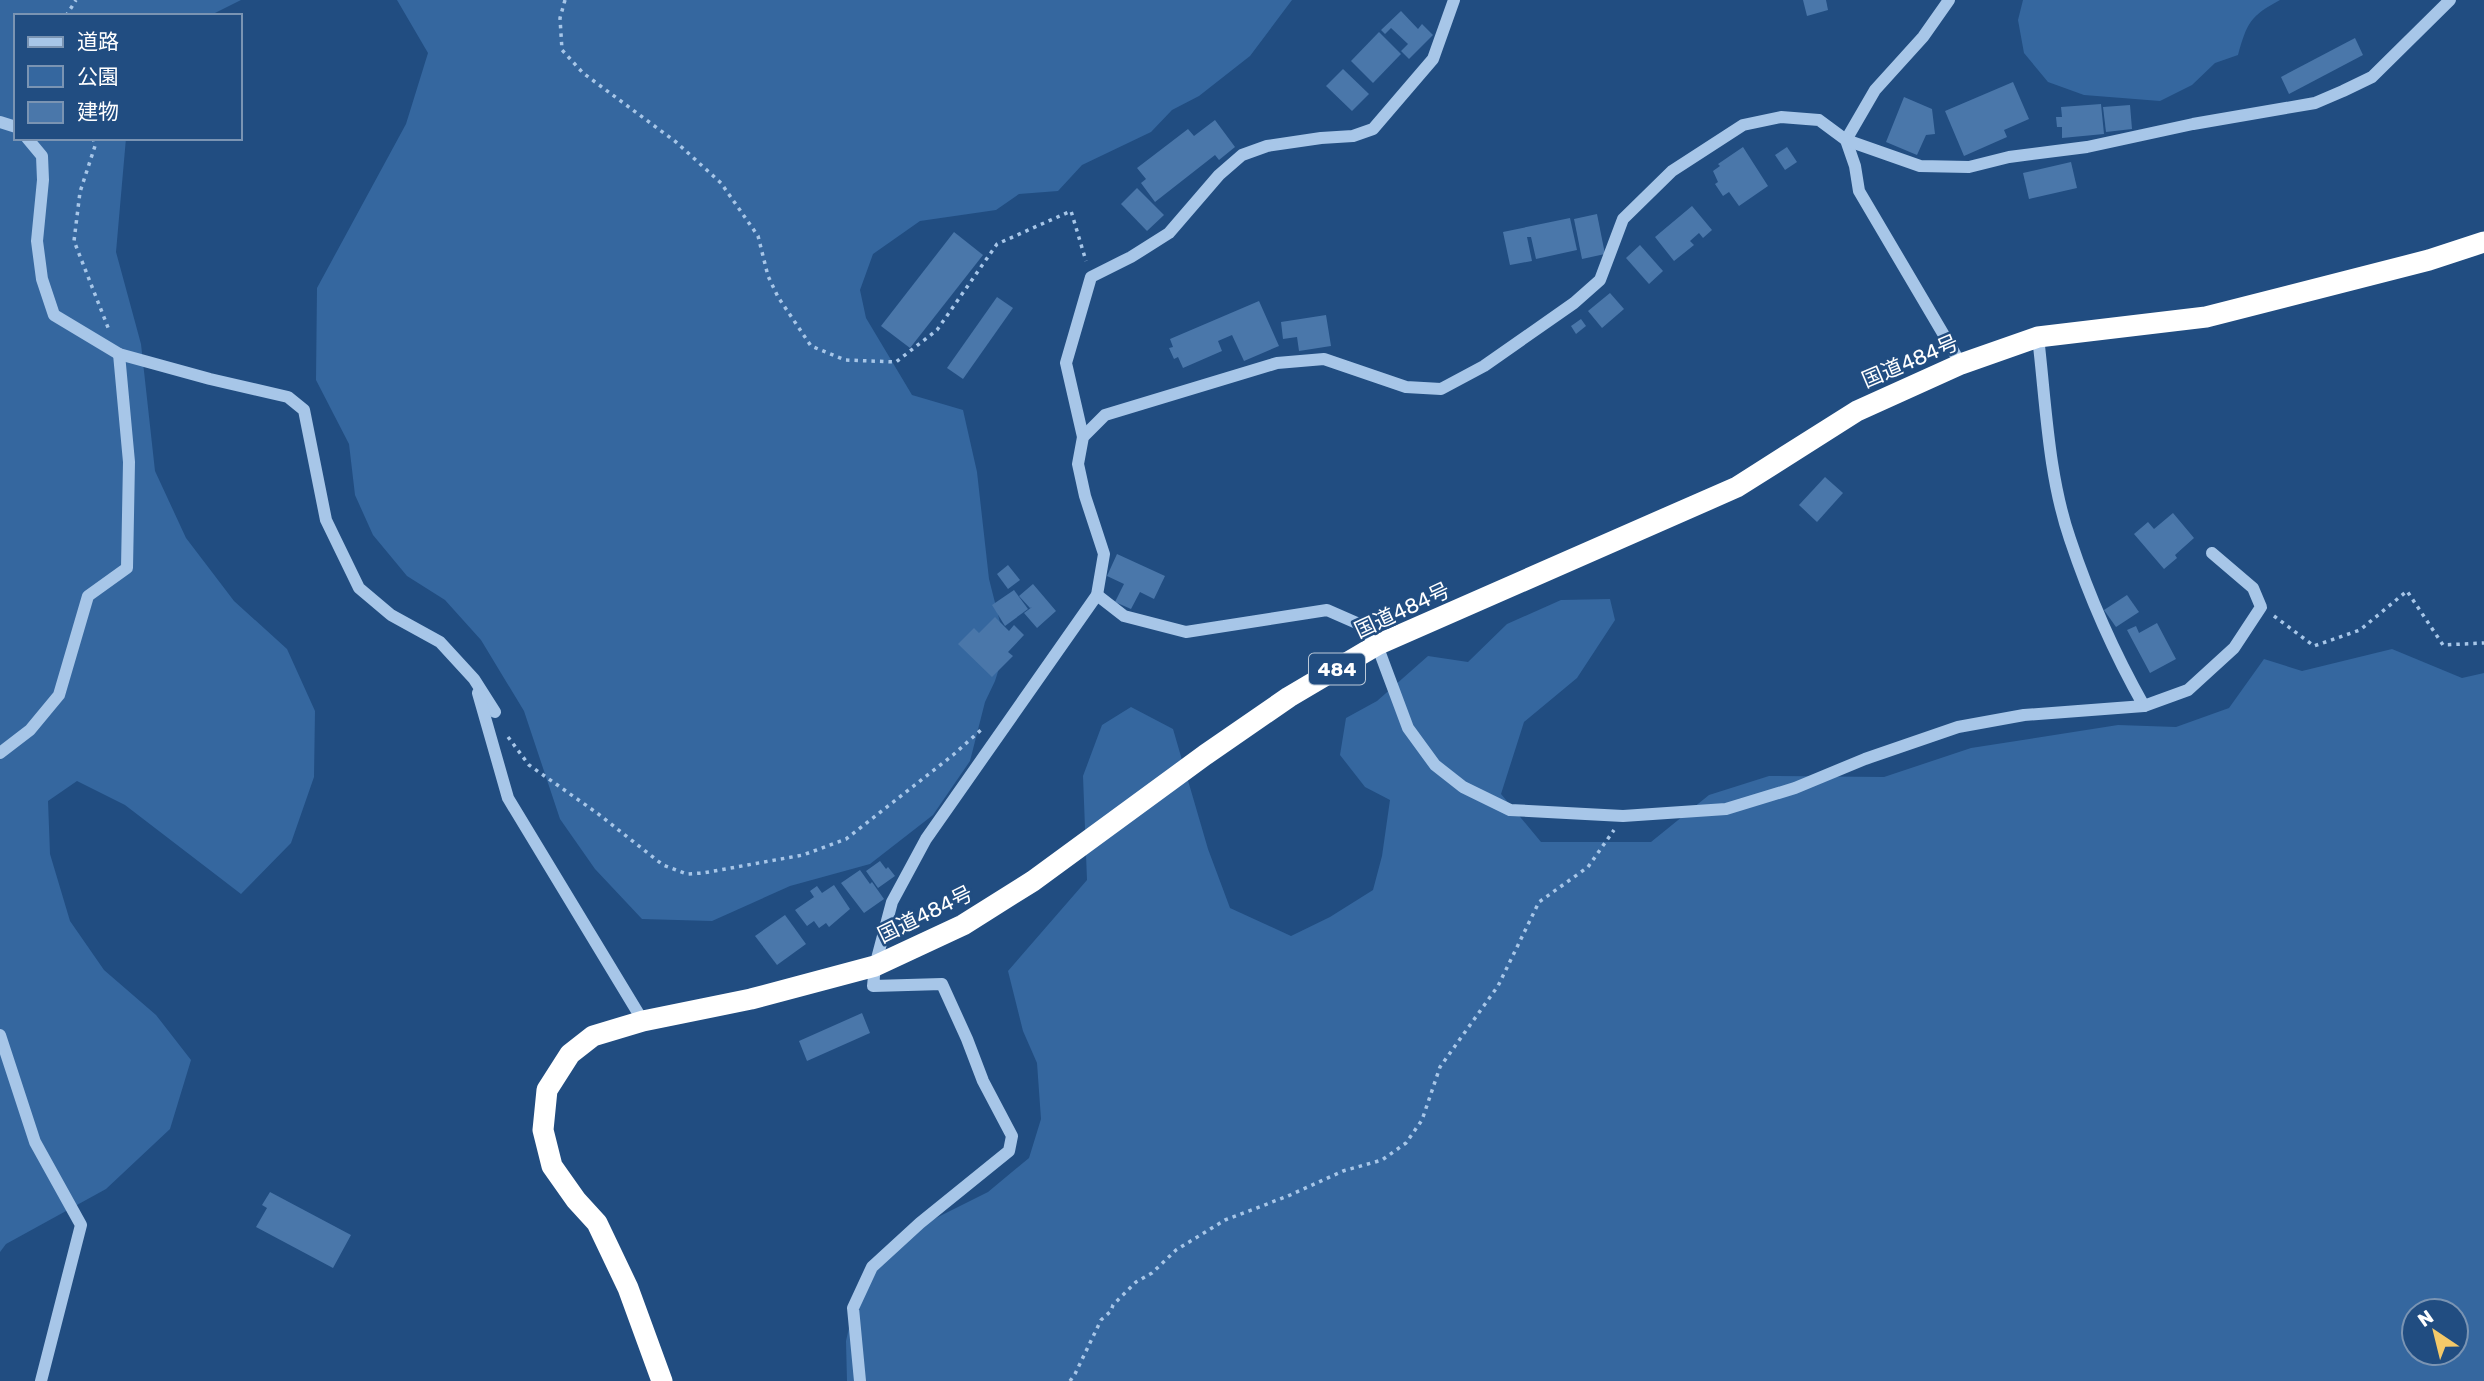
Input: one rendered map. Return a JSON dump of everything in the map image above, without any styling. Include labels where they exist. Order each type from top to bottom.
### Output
[{"type":"highway","name":"国道484号","points":[[662,1381],[628,1288],[597,1223],[576,1200],[552,1166],[543,1130],[547,1090],[569,1054],[593,1036],[643,1021],[751,999],[875,966],[963,925],[1009,898],[1289,697],[1377,645],[1737,486],[1857,411],[1961,364],[2038,337],[2206,317],[2430,260],[2484,242]]},
{"type":"street","points":[[860,1381],[853,1308],[872,1267],[920,1223],[1009,1151],[1013,1136],[983,1081],[942,984],[873,986],[875,966],[892,902],[926,839],[1097,595],[1104,554],[1084,496],[1079,464],[1083,437],[1066,363],[1091,277],[1131,257],[1169,233],[1219,175],[1242,155],[1267,146],[1353,136],[1373,129],[1433,59],[1454,0]]},
{"type":"street","points":[[1949,0],[1923,37],[1875,90],[1846,140],[1855,166],[1858,191],[1961,364]]},
{"type":"street","points":[[1083,437],[1105,415],[1277,363],[1324,359],[1406,387],[1441,389],[1484,366],[1574,303],[1600,280],[1623,219],[1672,171],[1743,125],[1781,117],[1819,120],[1846,140],[1920,166],[1969,167],[2009,157],[2087,147],[2193,124],[2315,103],[2372,78],[2450,0]]},
{"type":"street","points":[[29,140],[42,156],[43,180],[37,240],[42,279],[54,315],[119,354],[288,397],[304,410],[327,520],[359,588],[391,615],[440,642],[474,679],[495,712]]},
{"type":"street","points":[[2038,337],[2054,472],[2069,538],[2116,655],[2144,706]]},
{"type":"street","points":[[0,753],[30,730],[59,695],[88,596],[127,568],[129,462],[119,354]]},
{"type":"street","points":[[1097,595],[1124,616],[1186,632],[1327,610],[1359,624],[1377,645],[1408,728],[1435,765],[1463,788],[1510,810],[1623,816],[1726,809],[1795,788],[1865,759],[1958,727],[2024,715],[2144,706],[2188,690],[2234,648],[2262,607],[2253,587],[2212,553]]},
{"type":"street","points":[[474,679],[508,798],[643,1021]]},
{"type":"street","points":[[0,1035],[35,1142],[82,1226],[41,1381]]},
{"type":"path","points":[[565,0],[560,18],[562,50],[583,74],[676,142],[721,183],[758,236],[768,276],[778,297],[811,346],[845,360],[896,362],[937,330],[997,244],[1071,211],[1091,277]]},
{"type":"path","points":[[93,140],[94,146],[80,192],[74,241],[119,354]]},
{"type":"path","points":[[2262,607],[2314,646],[2360,630],[2407,591],[2443,645],[2484,643]]},
{"type":"path","points":[[495,712],[505,733],[529,765],[597,813],[663,865],[687,874],[803,855],[846,839],[983,728]]},
{"type":"path","points":[[1070,1381],[1076,1374],[1101,1320],[1111,1311],[1113,1305],[1136,1282],[1152,1273],[1176,1250],[1225,1220],[1343,1171],[1382,1160],[1406,1143],[1422,1120],[1440,1067],[1498,986],[1539,902],[1588,867],[1623,816]]},
{"type":"green space","points":[[0,0],[241,0],[213,14],[14,14],[14,140],[126,140],[116,252],[141,344],[155,471],[186,538],[234,601],[287,649],[315,711],[314,777],[291,843],[241,894],[125,805],[77,781],[48,801],[50,854],[70,921],[104,970],[156,1015],[191,1060],[170,1129],[106,1189],[6,1244],[0,1252]]},
{"type":"green space","points":[[397,0],[1292,0],[1250,56],[1199,96],[1172,110],[1151,132],[1082,165],[1058,191],[1019,194],[996,210],[920,221],[873,254],[860,290],[866,318],[912,395],[963,410],[977,472],[989,579],[1006,646],[985,702],[970,761],[933,815],[870,864],[790,886],[712,921],[642,919],[595,869],[560,819],[524,711],[481,640],[445,600],[407,576],[373,535],[355,495],[349,444],[316,380],[317,288],[406,124],[428,53]]},
{"type":"green space","points":[[2023,0],[2280,0],[2262,11],[2251,22],[2238,55],[2215,63],[2192,85],[2160,101],[2084,95],[2048,82],[2024,53],[2018,20]]},
{"type":"green space","points":[[1610,599],[1615,620],[1577,678],[1524,722],[1501,794],[1541,842],[1651,842],[1709,795],[1769,776],[1884,777],[1971,748],[2118,725],[2176,727],[2229,708],[2264,659],[2302,671],[2392,649],[2462,678],[2484,673],[2484,1381],[847,1381],[846,1341],[855,1301],[885,1253],[920,1226],[988,1192],[1029,1158],[1041,1119],[1037,1063],[1023,1031],[1008,971],[1087,880],[1083,776],[1102,725],[1131,707],[1173,729],[1208,849],[1230,908],[1291,936],[1330,917],[1373,890],[1382,856],[1390,800],[1365,787],[1340,755],[1346,718],[1377,701],[1428,656],[1468,662],[1507,624],[1561,600]]},
{"type":"building","points":[[1803,0],[1826,0],[1828,10],[1807,16]]},
{"type":"building","points":[[1401,11],[1418,29],[1422,24],[1433,35],[1409,59],[1401,51],[1408,44],[1391,28],[1385,34],[1381,30]]},
{"type":"building","points":[[1379,32],[1401,54],[1373,83],[1351,61]]},
{"type":"building","points":[[2355,38],[2363,55],[2289,94],[2281,77]]},
{"type":"building","points":[[1343,69],[1369,94],[1352,111],[1326,86]]},
{"type":"building","points":[[2013,82],[2029,119],[2004,130],[2007,137],[1964,156],[1945,111]]},
{"type":"building","points":[[1904,97],[1932,109],[1935,134],[1926,135],[1917,155],[1886,142]]},
{"type":"building","points":[[2101,104],[2104,134],[2062,138],[2062,127],[2057,127],[2056,117],[2062,117],[2061,107]]},
{"type":"building","points":[[2130,105],[2132,129],[2106,132],[2103,107]]},
{"type":"building","points":[[1215,120],[1235,147],[1219,160],[1215,155],[1155,202],[1141,183],[1146,179],[1137,168],[1188,129],[1194,136]]},
{"type":"building","points":[[1743,147],[1768,186],[1739,206],[1729,192],[1723,196],[1715,184],[1718,182],[1713,171],[1720,166],[1718,164]]},
{"type":"building","points":[[1787,147],[1797,162],[1785,170],[1775,155]]},
{"type":"building","points":[[2071,162],[2077,188],[2029,199],[2023,173]]},
{"type":"building","points":[[1137,188],[1164,215],[1147,231],[1121,204]]},
{"type":"building","points":[[1692,206],[1712,230],[1703,238],[1699,233],[1690,241],[1694,245],[1674,261],[1655,237]]},
{"type":"building","points":[[1597,214],[1605,254],[1582,259],[1574,219]]},
{"type":"building","points":[[1570,218],[1577,250],[1536,259],[1531,237],[1527,237],[1532,261],[1510,265],[1503,232]]},
{"type":"building","points":[[954,232],[983,255],[910,348],[881,326]]},
{"type":"building","points":[[1640,245],[1663,271],[1649,284],[1626,258]]},
{"type":"building","points":[[1610,293],[1624,309],[1602,328],[1588,311]]},
{"type":"building","points":[[997,297],[1013,308],[963,379],[947,368]]},
{"type":"building","points":[[1259,301],[1279,346],[1244,361],[1232,335],[1218,341],[1222,351],[1183,368],[1178,357],[1174,359],[1169,348],[1173,347],[1170,339]]},
{"type":"building","points":[[1326,315],[1331,346],[1299,351],[1297,337],[1283,339],[1281,322]]},
{"type":"building","points":[[1581,319],[1586,326],[1576,334],[1571,326]]},
{"type":"building","points":[[1825,477],[1843,493],[1817,522],[1799,505]]},
{"type":"building","points":[[2173,513],[2194,538],[2164,569],[2134,534],[2148,522],[2154,529]]},
{"type":"building","points":[[1117,554],[1165,576],[1154,599],[1140,592],[1131,609],[1115,602],[1124,584],[1107,576]]},
{"type":"building","points":[[1008,565],[1020,580],[1008,589],[997,574]]},
{"type":"building","points":[[1033,584],[1056,611],[1037,628],[1024,613],[1032,607],[1019,596]]},
{"type":"building","points":[[1014,590],[1028,609],[1005,626],[992,605]]},
{"type":"building","points":[[2127,595],[2139,612],[2116,627],[2104,610]]},
{"type":"building","points":[[995,617],[1009,631],[1014,625],[1024,635],[1008,652],[1013,656],[992,677],[958,644],[974,628],[979,633]]},
{"type":"building","points":[[2157,623],[2176,659],[2150,673],[2127,630],[2136,626],[2139,633]]},
{"type":"building","points":[[880,861],[895,876],[878,888],[866,871]]},
{"type":"building","points":[[860,870],[884,899],[864,913],[841,883]]},
{"type":"building","points":[[834,885],[850,909],[829,927],[826,923],[819,928],[814,921],[807,926],[795,910],[814,897],[810,891],[817,886],[822,893]]},
{"type":"building","points":[[785,915],[806,944],[777,965],[755,936]]},
{"type":"building","points":[[862,1013],[870,1033],[807,1061],[799,1041]]},
{"type":"building","points":[[270,1192],[351,1235],[333,1268],[256,1227],[267,1208],[262,1205]]}]
